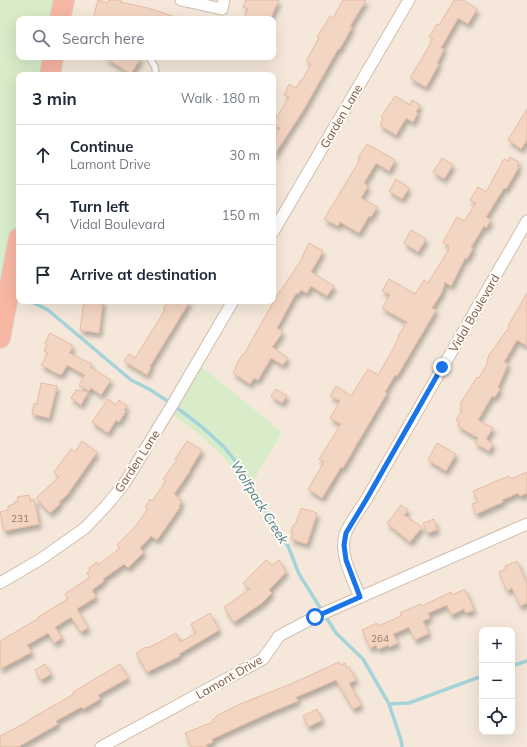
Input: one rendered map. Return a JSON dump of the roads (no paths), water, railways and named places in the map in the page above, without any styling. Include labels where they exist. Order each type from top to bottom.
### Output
[{"type":"highway","points":[[61,16],[64,0]]},
{"type":"highway","points":[[50,72],[52,60]]},
{"type":"highway","points":[[0,338],[16,256]]},
{"type":"street","points":[[180,0],[222,9],[224,0]]},
{"type":"street","name":"Garden Lane","points":[[276,227],[409,0]]},
{"type":"street","name":"Vidal Boulevard","points":[[360,597],[346,560],[344,545],[346,533],[527,221]]},
{"type":"street","name":"Garden Lane","points":[[0,583],[41,559],[85,528],[106,506],[124,484],[231,304]]},
{"type":"street","name":"Lamont Drive","points":[[101,747],[263,659],[279,636],[315,617],[527,524]]},
{"type":"lane","points":[[151,60],[155,67],[156,72]]},
{"type":"waterway","name":"Wolfpack Creek","points":[[36,304],[48,310],[131,380],[149,389],[172,404],[202,427],[224,447],[244,472],[253,492],[288,546],[299,574],[336,633],[363,659],[389,704],[402,747]]},
{"type":"waterway","points":[[515,665],[527,661]]},
{"type":"waterway","points":[[389,704],[409,703],[479,677]]}]
